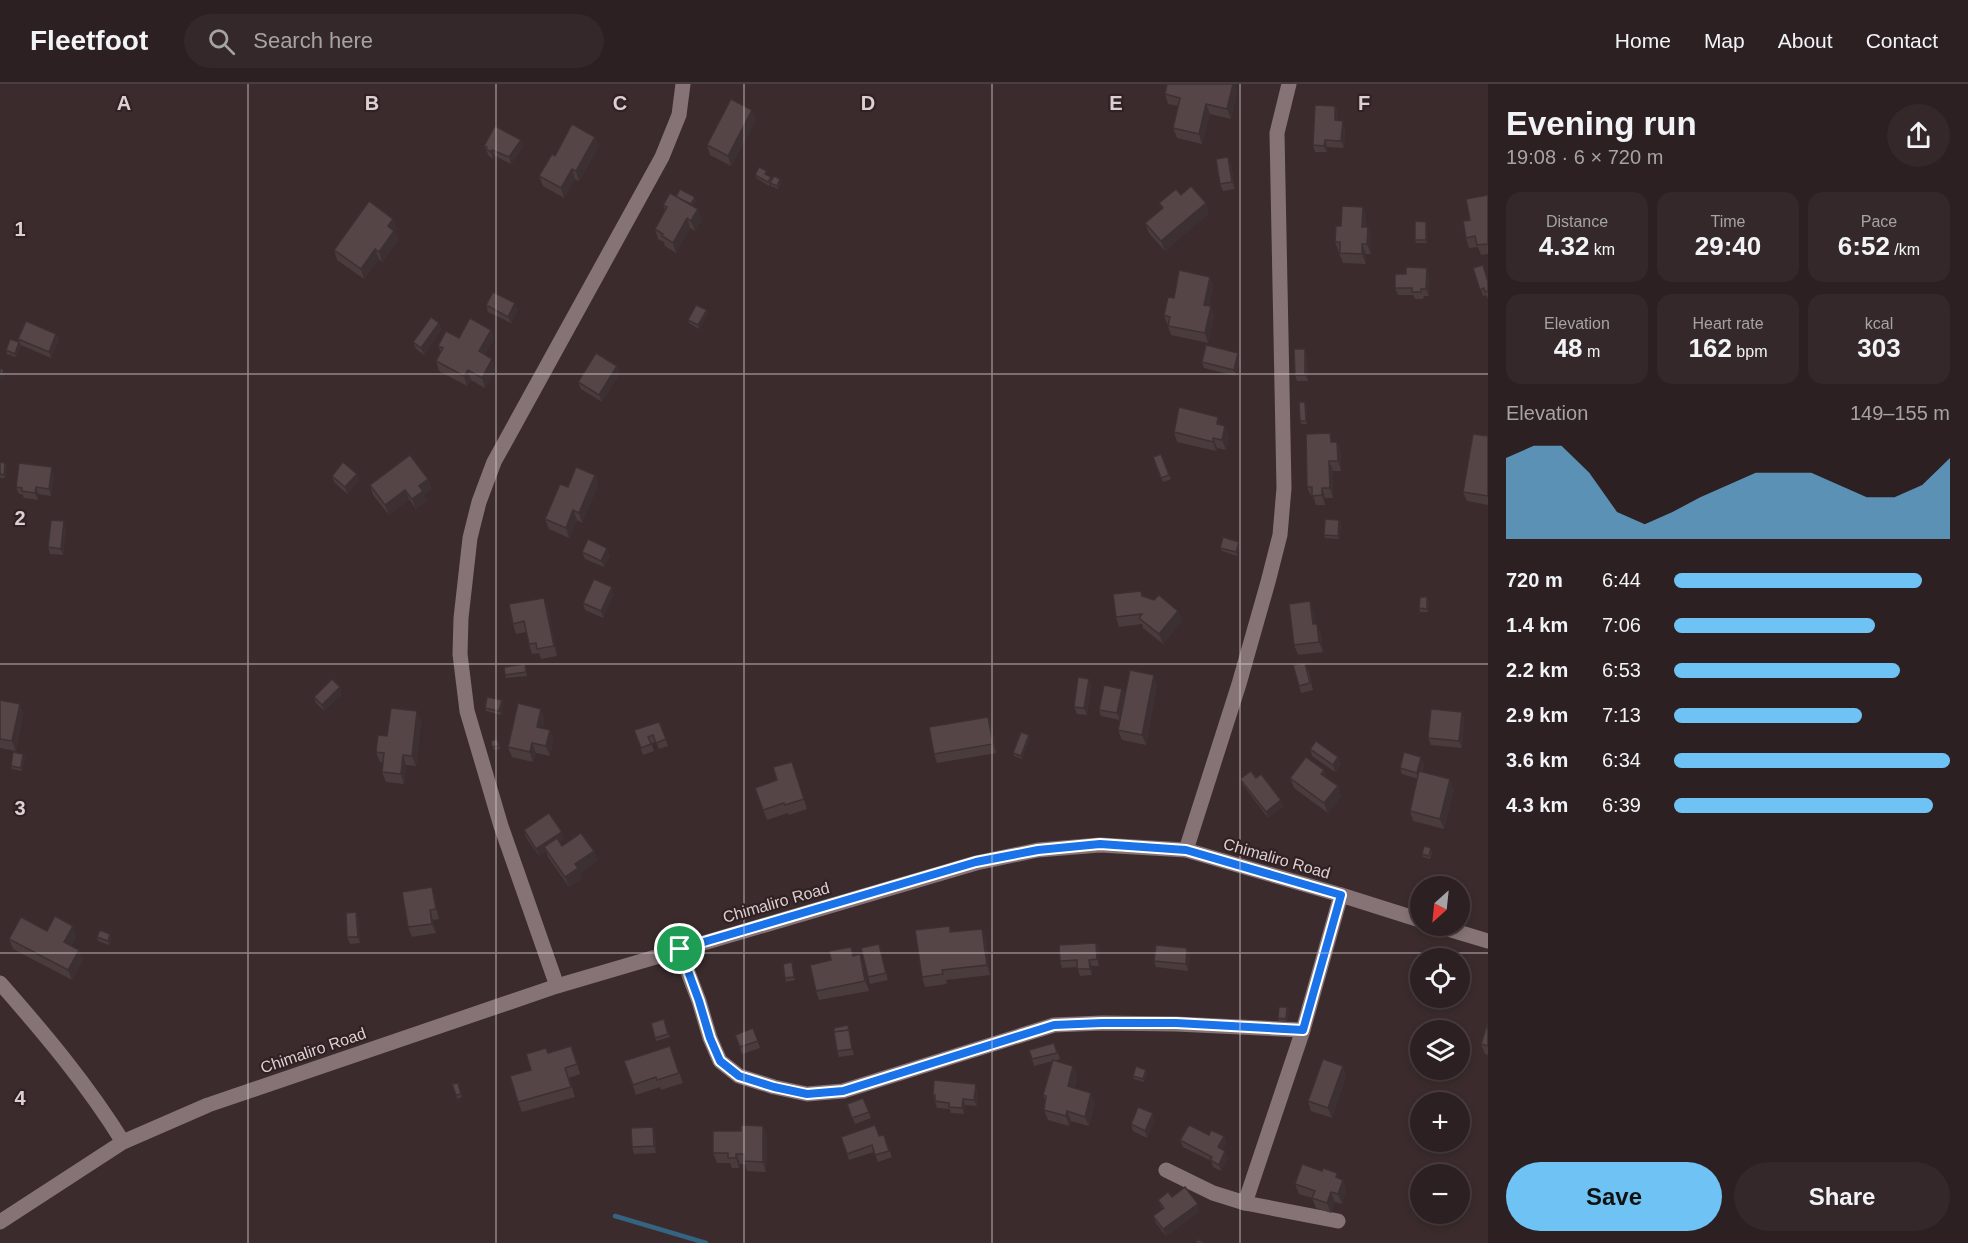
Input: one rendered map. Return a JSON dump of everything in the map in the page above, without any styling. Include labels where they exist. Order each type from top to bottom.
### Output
[{"type":"street","points":[[557,986],[501,826],[467,711],[460,654],[461,618],[470,538],[479,502],[494,462],[662,157],[679,115],[683,84]]},
{"type":"street","points":[[1186,850],[1239,684],[1280,535],[1284,488],[1276,133],[1289,84]]},
{"type":"street","name":"Chimaliro Road","points":[[0,1222],[123,1142],[208,1105],[557,986],[976,862],[1038,850],[1100,844],[1186,850],[1410,917]]},
{"type":"street","points":[[1245,1203],[1303,1030],[1341,895]]},
{"type":"street","points":[[1470,936],[1488,941]]},
{"type":"street","points":[[680,949],[720,1061],[739,1076],[807,1094],[843,1091],[1054,1025],[1176,1023],[1303,1030]]},
{"type":"street","points":[[0,983],[97,1101],[123,1142]]},
{"type":"street","points":[[1166,1170],[1213,1193],[1245,1203],[1338,1221]]},
{"type":"building","points":[[1167,84],[1233,84],[1227,109],[1206,104],[1199,134],[1173,128],[1180,98],[1165,94]]},
{"type":"building","points":[[731,99],[752,110],[728,156],[707,145]]},
{"type":"building","points":[[1315,105],[1335,106],[1335,120],[1343,121],[1341,141],[1325,140],[1324,146],[1313,145]]},
{"type":"building","points":[[572,124],[595,137],[576,171],[572,169],[561,188],[539,176],[552,154],[555,156]]},
{"type":"building","points":[[495,126],[521,140],[509,157],[492,150],[491,152],[484,146]]},
{"type":"building","points":[[1228,157],[1232,182],[1220,184],[1216,159]]},
{"type":"building","points":[[759,167],[767,171],[765,174],[771,177],[768,182],[755,175]]},
{"type":"building","points":[[774,176],[780,179],[777,186],[770,183]]},
{"type":"building","points":[[1191,186],[1206,203],[1161,241],[1145,223],[1163,208],[1159,203],[1176,189],[1181,195]]},
{"type":"building","points":[[680,189],[695,197],[691,204],[676,197]]},
{"type":"building","points":[[670,193],[698,209],[691,221],[687,218],[673,243],[655,229],[667,207],[663,205]]},
{"type":"building","points":[[1488,195],[1488,244],[1477,245],[1475,236],[1466,238],[1463,221],[1470,220],[1466,199]]},
{"type":"building","points":[[369,201],[393,219],[388,226],[394,231],[379,252],[375,249],[361,269],[334,250]]},
{"type":"building","points":[[1342,206],[1363,207],[1362,227],[1368,227],[1367,244],[1362,244],[1362,254],[1340,253],[1340,242],[1335,242],[1336,226],[1341,226]]},
{"type":"building","points":[[1415,221],[1426,222],[1426,240],[1415,240]]},
{"type":"building","points":[[1483,265],[1488,282],[1488,291],[1485,292],[1484,288],[1480,290],[1473,268]]},
{"type":"building","points":[[1406,267],[1427,268],[1426,289],[1421,289],[1421,292],[1412,292],[1412,288],[1395,288],[1395,274],[1406,274]]},
{"type":"building","points":[[1179,270],[1210,277],[1204,305],[1211,306],[1205,333],[1168,326],[1170,317],[1164,315],[1168,297],[1174,298]]},
{"type":"building","points":[[493,292],[515,303],[508,317],[486,305]]},
{"type":"building","points":[[696,305],[707,310],[698,325],[688,320]]},
{"type":"building","points":[[431,317],[439,323],[421,348],[413,342]]},
{"type":"building","points":[[470,318],[491,330],[479,351],[492,359],[482,378],[468,370],[464,376],[436,361],[443,348],[438,346],[446,331],[459,338]]},
{"type":"building","points":[[26,321],[56,334],[49,352],[18,339]]},
{"type":"building","points":[[10,339],[19,342],[15,354],[6,350]]},
{"type":"building","points":[[1206,345],[1238,353],[1234,370],[1202,362]]},
{"type":"building","points":[[1294,349],[1305,349],[1305,375],[1295,375]]},
{"type":"building","points":[[596,353],[617,366],[599,395],[578,382]]},
{"type":"building","points":[[1299,402],[1305,402],[1306,421],[1300,421]]},
{"type":"building","points":[[1179,407],[1218,417],[1217,424],[1225,426],[1222,440],[1213,438],[1213,442],[1174,432]]},
{"type":"building","points":[[1330,433],[1331,442],[1337,442],[1338,461],[1329,461],[1330,488],[1322,488],[1322,495],[1312,496],[1312,487],[1307,487],[1306,434]]},
{"type":"building","points":[[1473,434],[1488,436],[1488,496],[1463,492]]},
{"type":"building","points":[[1161,454],[1169,475],[1161,478],[1153,457]]},
{"type":"building","points":[[410,455],[428,479],[419,486],[423,491],[412,499],[405,490],[385,505],[370,485]]},
{"type":"building","points":[[0,462],[5,463],[4,475],[0,474]]},
{"type":"building","points":[[343,462],[357,474],[345,487],[332,476]]},
{"type":"building","points":[[19,463],[52,467],[49,489],[36,487],[35,493],[22,491],[22,488],[16,487]]},
{"type":"building","points":[[576,467],[595,475],[579,513],[573,510],[566,528],[545,519],[560,484],[568,487]]},
{"type":"building","points":[[1325,519],[1339,520],[1338,536],[1324,535]]},
{"type":"building","points":[[51,520],[64,521],[61,549],[48,547]]},
{"type":"building","points":[[1223,537],[1239,542],[1236,552],[1220,548]]},
{"type":"building","points":[[588,539],[607,548],[601,561],[582,552]]},
{"type":"building","points":[[594,579],[612,587],[601,611],[583,603]]},
{"type":"building","points":[[1141,591],[1142,596],[1154,600],[1159,595],[1178,611],[1159,634],[1139,618],[1142,614],[1116,617],[1113,594]]},
{"type":"building","points":[[1420,597],[1427,597],[1427,609],[1419,608]]},
{"type":"building","points":[[544,598],[554,646],[537,649],[536,643],[529,644],[524,621],[513,624],[509,604]]},
{"type":"building","points":[[1310,601],[1313,624],[1317,624],[1319,642],[1294,645],[1289,604]]},
{"type":"building","points":[[1305,663],[1310,683],[1299,686],[1293,665]]},
{"type":"building","points":[[525,664],[526,672],[505,675],[504,667]]},
{"type":"building","points":[[1130,670],[1154,675],[1142,735],[1118,730]]},
{"type":"building","points":[[1078,677],[1089,679],[1084,708],[1074,707]]},
{"type":"building","points":[[332,679],[340,687],[322,705],[314,697]]},
{"type":"building","points":[[1104,685],[1122,689],[1117,713],[1099,710]]},
{"type":"building","points":[[487,697],[502,700],[499,711],[485,708]]},
{"type":"building","points":[[0,700],[20,704],[12,741],[0,739]]},
{"type":"building","points":[[518,703],[541,709],[537,727],[550,730],[546,746],[532,743],[530,752],[508,747]]},
{"type":"building","points":[[391,708],[417,711],[412,756],[403,755],[401,774],[382,772],[384,753],[376,752],[378,735],[387,736]]},
{"type":"building","points":[[1431,709],[1462,712],[1459,741],[1428,738]]},
{"type":"building","points":[[988,717],[993,744],[934,754],[929,727]]},
{"type":"building","points":[[659,722],[666,739],[656,743],[653,735],[648,737],[651,744],[641,748],[634,730]]},
{"type":"building","points":[[1021,732],[1029,735],[1021,756],[1013,753]]},
{"type":"building","points":[[497,739],[499,746],[492,747],[491,741]]},
{"type":"building","points":[[1316,741],[1338,757],[1333,765],[1310,749]]},
{"type":"building","points":[[13,752],[23,754],[21,768],[11,766]]},
{"type":"building","points":[[1404,752],[1421,757],[1417,773],[1400,768]]},
{"type":"building","points":[[1306,757],[1324,770],[1321,774],[1338,786],[1324,803],[1290,778]]},
{"type":"building","points":[[792,762],[804,799],[763,810],[755,788],[777,780],[773,767]]},
{"type":"building","points":[[1251,771],[1256,778],[1261,774],[1281,800],[1266,812],[1240,779]]},
{"type":"building","points":[[1419,771],[1450,779],[1440,819],[1410,811]]},
{"type":"building","points":[[549,813],[562,832],[536,849],[524,830]]},
{"type":"building","points":[[581,833],[594,851],[575,864],[578,868],[565,877],[544,847],[557,838],[562,846]]},
{"type":"building","points":[[1424,846],[1431,848],[1429,856],[1422,854]]},
{"type":"building","points":[[432,887],[436,909],[430,910],[432,924],[408,927],[402,892]]},
{"type":"building","points":[[356,912],[358,937],[347,937],[346,913]]},
{"type":"building","points":[[55,916],[73,926],[64,942],[79,950],[68,970],[9,939],[21,917],[47,931]]},
{"type":"building","points":[[950,926],[950,932],[982,929],[987,965],[942,970],[943,974],[922,977],[915,930]]},
{"type":"building","points":[[100,930],[110,934],[108,941],[97,937]]},
{"type":"building","points":[[1096,943],[1097,959],[1089,960],[1090,969],[1077,969],[1077,960],[1060,961],[1059,945]]},
{"type":"building","points":[[879,944],[886,973],[868,977],[861,948]]},
{"type":"building","points":[[1156,945],[1187,948],[1186,964],[1154,961]]},
{"type":"building","points":[[851,947],[853,956],[860,954],[865,981],[816,991],[810,965],[831,960],[829,951]]},
{"type":"building","points":[[792,962],[794,977],[785,978],[783,964]]},
{"type":"building","points":[[1279,1007],[1287,1007],[1286,1019],[1278,1018]]},
{"type":"building","points":[[664,1019],[668,1034],[655,1038],[651,1023]]},
{"type":"building","points":[[1488,1022],[1488,1046],[1481,1044]]},
{"type":"building","points":[[848,1025],[849,1030],[834,1032],[834,1028]]},
{"type":"building","points":[[753,1028],[758,1041],[740,1047],[735,1035]]},
{"type":"building","points":[[849,1030],[852,1049],[837,1051],[834,1032]]},
{"type":"building","points":[[1054,1043],[1057,1053],[1032,1059],[1029,1050]]},
{"type":"building","points":[[571,1046],[577,1064],[565,1068],[571,1087],[518,1102],[510,1076],[531,1070],[526,1054],[546,1048],[548,1053]]},
{"type":"building","points":[[670,1046],[679,1073],[657,1080],[656,1077],[633,1085],[624,1061]]},
{"type":"building","points":[[1323,1059],[1343,1066],[1328,1108],[1308,1101]]},
{"type":"building","points":[[1053,1060],[1073,1066],[1068,1086],[1091,1093],[1085,1117],[1067,1111],[1066,1116],[1044,1110],[1046,1096],[1043,1095]]},
{"type":"building","points":[[1136,1066],[1146,1070],[1143,1079],[1133,1076]]},
{"type":"building","points":[[934,1080],[976,1084],[974,1100],[963,1099],[962,1108],[949,1107],[949,1103],[935,1101]]},
{"type":"building","points":[[458,1083],[461,1094],[456,1095],[452,1084]]},
{"type":"building","points":[[863,1098],[869,1112],[852,1118],[847,1104]]},
{"type":"building","points":[[1138,1107],[1153,1113],[1145,1131],[1131,1124]]},
{"type":"building","points":[[741,1125],[763,1126],[763,1162],[744,1161],[744,1154],[736,1154],[736,1158],[728,1158],[728,1153],[713,1153],[713,1131],[741,1131]]},
{"type":"building","points":[[875,1125],[879,1136],[884,1135],[889,1151],[875,1155],[872,1145],[847,1154],[841,1137]]},
{"type":"building","points":[[1189,1125],[1209,1135],[1211,1130],[1224,1136],[1218,1147],[1225,1151],[1219,1165],[1210,1160],[1212,1157],[1180,1140]]},
{"type":"building","points":[[653,1127],[654,1146],[632,1147],[631,1128]]},
{"type":"building","points":[[1302,1164],[1337,1173],[1336,1177],[1343,1180],[1338,1194],[1331,1192],[1327,1203],[1312,1198],[1315,1191],[1295,1184]]},
{"type":"building","points":[[1185,1187],[1198,1204],[1163,1229],[1153,1216],[1164,1208],[1158,1200],[1168,1192],[1172,1197]]},
{"type":"waterway","points":[[615,1216],[706,1243]]},
{"type":"route","points":[[1100,844],[1186,850],[1341,895],[1303,1030],[1176,1023],[1054,1025],[843,1091],[807,1094],[739,1076],[720,1061],[680,949],[976,862],[1038,850],[1100,844]]}]
